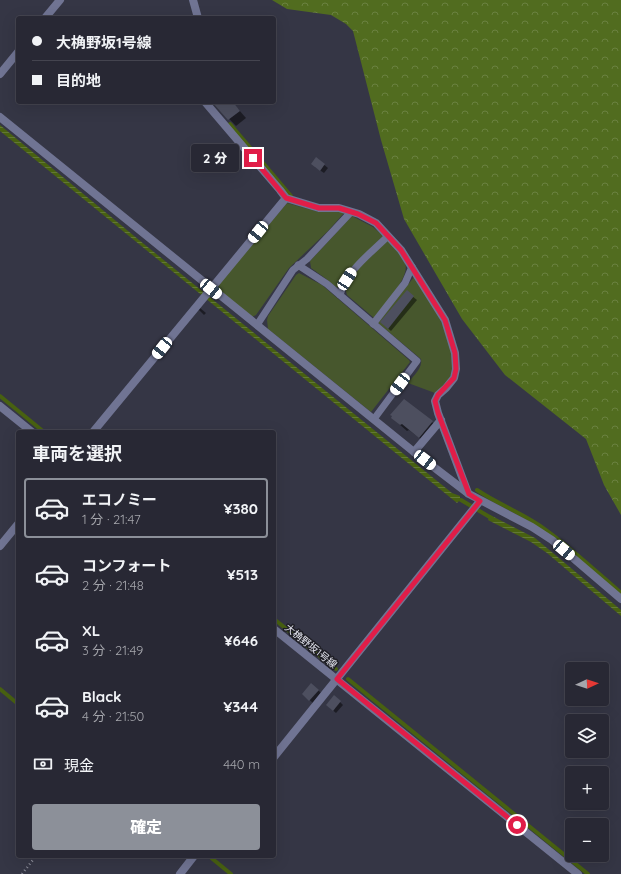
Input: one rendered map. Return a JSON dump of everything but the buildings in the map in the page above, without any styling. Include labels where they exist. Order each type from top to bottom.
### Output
[{"type":"street","points":[[48,16],[60,0]]},
{"type":"street","points":[[193,0],[197,16]]},
{"type":"street","points":[[0,74],[16,54]]},
{"type":"street","points":[[208,104],[286,198],[319,208],[339,208],[376,223],[401,250],[445,320],[455,353],[456,369],[454,378],[438,395],[435,401],[469,494]]},
{"type":"street","points":[[0,117],[414,452],[469,494],[532,527],[552,540],[621,599]]},
{"type":"street","points":[[95,430],[286,198]]},
{"type":"street","points":[[0,406],[30,430]]},
{"type":"street","points":[[414,452],[441,420]]},
{"type":"street","points":[[276,755],[480,501]]},
{"type":"street","points":[[0,546],[16,526]]},
{"type":"street","name":"大桷野坂1号線","points":[[276,631],[578,874]]},
{"type":"street","points":[[180,874],[192,858]]},
{"type":"lane","points":[[257,325],[293,270],[307,259],[351,212]]},
{"type":"lane","points":[[340,295],[351,272],[388,236]]},
{"type":"lane","points":[[298,266],[327,284],[417,361],[374,419]]},
{"type":"lane","points":[[373,324],[405,283],[412,267]]},
{"type":"path","points":[[22,874],[34,858]]},
{"type":"shaded area","points":[[0,125],[139,240],[452,493],[460,496],[460,498],[465,501],[464,503],[459,501],[457,503],[0,131]]},
{"type":"shaded area","points":[[287,203],[319,212],[339,211],[344,213],[328,231],[289,268],[256,315],[252,317],[219,290],[218,285]]},
{"type":"shaded area","points":[[352,216],[373,227],[383,236],[351,268],[337,288],[311,268],[310,261]]},
{"type":"shaded area","points":[[388,240],[402,257],[406,269],[404,276],[395,292],[374,318],[347,295],[346,287],[351,276]]},
{"type":"shaded area","points":[[299,273],[322,285],[409,360],[410,362],[371,412],[268,329],[268,316],[296,275]]},
{"type":"shaded area","points":[[414,277],[433,306],[443,326],[452,359],[452,370],[449,379],[446,384],[435,393],[408,383],[421,366],[421,359],[378,323]]},
{"type":"shaded area","points":[[490,515],[535,538],[621,610],[621,616],[547,553],[531,542],[488,520]]},
{"type":"green space","points":[[272,0],[621,0],[621,515],[604,485],[586,439],[505,375],[462,319],[404,219],[381,140],[353,31],[346,24],[331,15],[287,9]]},
{"type":"waterway","points":[[230,124],[291,196]]},
{"type":"waterway","points":[[0,396],[42,430]]},
{"type":"waterway","points":[[477,490],[538,524],[575,553],[621,593]]},
{"type":"waterway","points":[[461,500],[493,519]]},
{"type":"waterway","points":[[276,621],[336,669]]},
{"type":"waterway","points":[[348,679],[588,874]]},
{"type":"waterway","points":[[0,689],[16,702]]},
{"type":"waterway","points":[[211,858],[231,874]]},
{"type":"route","points":[[253,158],[286,198],[319,208],[339,208],[358,214],[376,223],[401,250],[445,320],[455,353],[456,369],[454,378],[438,395],[435,401],[438,413],[469,494],[480,501],[337,679],[517,825]]}]
